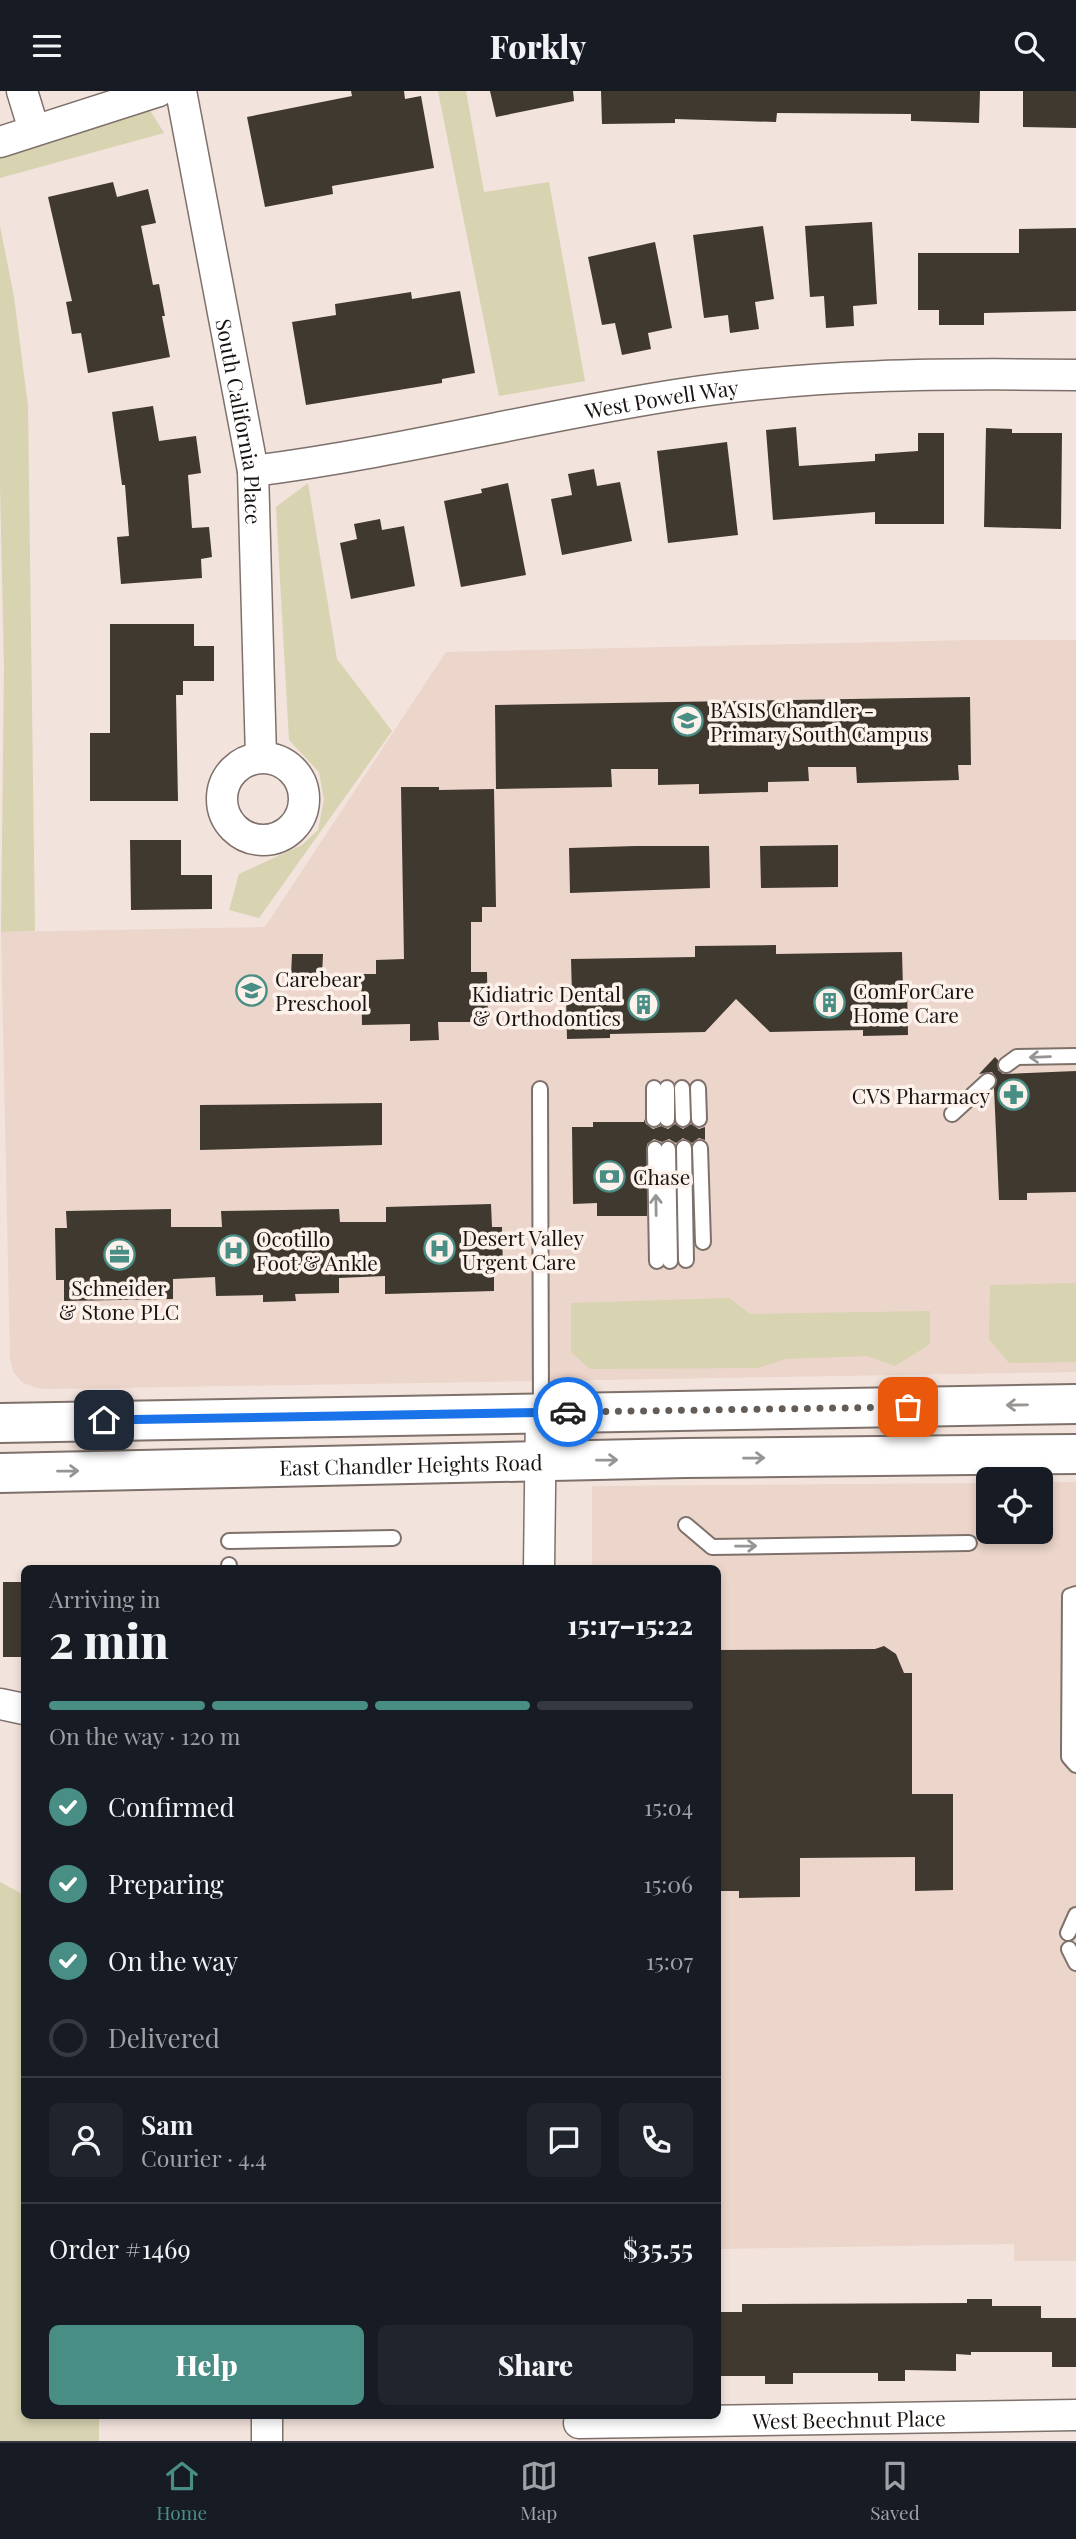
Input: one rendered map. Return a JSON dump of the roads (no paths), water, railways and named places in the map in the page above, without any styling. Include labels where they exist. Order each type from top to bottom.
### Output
[{"type":"main road","points":[[0,1423],[1076,1404]]},
{"type":"main road","points":[[685,1411],[685,1458]]},
{"type":"main road","name":"East Chandler Heights Road","points":[[0,1473],[685,1458],[1076,1454]]},
{"type":"street","points":[[22,91],[34,130]]},
{"type":"street","points":[[0,142],[159,91]]},
{"type":"street","name":"South California Place","points":[[181,91],[253,471],[261,757]]},
{"type":"street","name":"West Powell Way","points":[[253,471],[676,395],[839,377],[969,373],[1076,375]]},
{"type":"street","points":[[539,1565],[541,1412]]},
{"type":"street","points":[[0,1704],[21,1708]]},
{"type":"street","name":"West Beechnut Place","points":[[580,2426],[1076,2415]]},
{"type":"street","points":[[267,2419],[267,2441]]},
{"type":"lane","points":[[1006,1065],[1017,1057],[1076,1056]]},
{"type":"lane","points":[[952,1114],[988,1081]]},
{"type":"lane","points":[[660,1088],[661,1119]]},
{"type":"lane","points":[[682,1088],[683,1119]]},
{"type":"lane","points":[[698,1088],[699,1119]]},
{"type":"lane","points":[[540,1089],[541,1412]]},
{"type":"lane","points":[[684,1148],[686,1261]]},
{"type":"lane","points":[[700,1148],[703,1242]]},
{"type":"lane","points":[[661,1149],[664,1261]]},
{"type":"lane","points":[[686,1525],[712,1547],[970,1543]]},
{"type":"lane","points":[[229,1541],[393,1538]]},
{"type":"lane","points":[[1076,1594],[1070,1595],[1069,1751],[1069,1757],[1076,1765]]},
{"type":"lane","points":[[1068,1933],[1076,1915],[1076,1903]]},
{"type":"lane","points":[[1073,1958],[1076,1970]]},
{"type":"place","name":"BASIS Chandler - Primary South Campus","points":[[687,721]]},
{"type":"place","name":"Carebear Preschool","points":[[252,990]]},
{"type":"place","name":"ComForCare Home Care","points":[[830,1002]]},
{"type":"place","name":"Kidiatric Dental & Orthodontics","points":[[644,1005]]},
{"type":"place","name":"CVS Pharmacy","points":[[1013,1095]]},
{"type":"place","name":"Chase","points":[[610,1176]]},
{"type":"place","name":"Desert Valley Urgent Care","points":[[439,1249]]},
{"type":"place","name":"Ocotillo Foot & Ankle","points":[[233,1250]]},
{"type":"place","name":"Schneider & Stone PLC","points":[[119,1255]]}]
